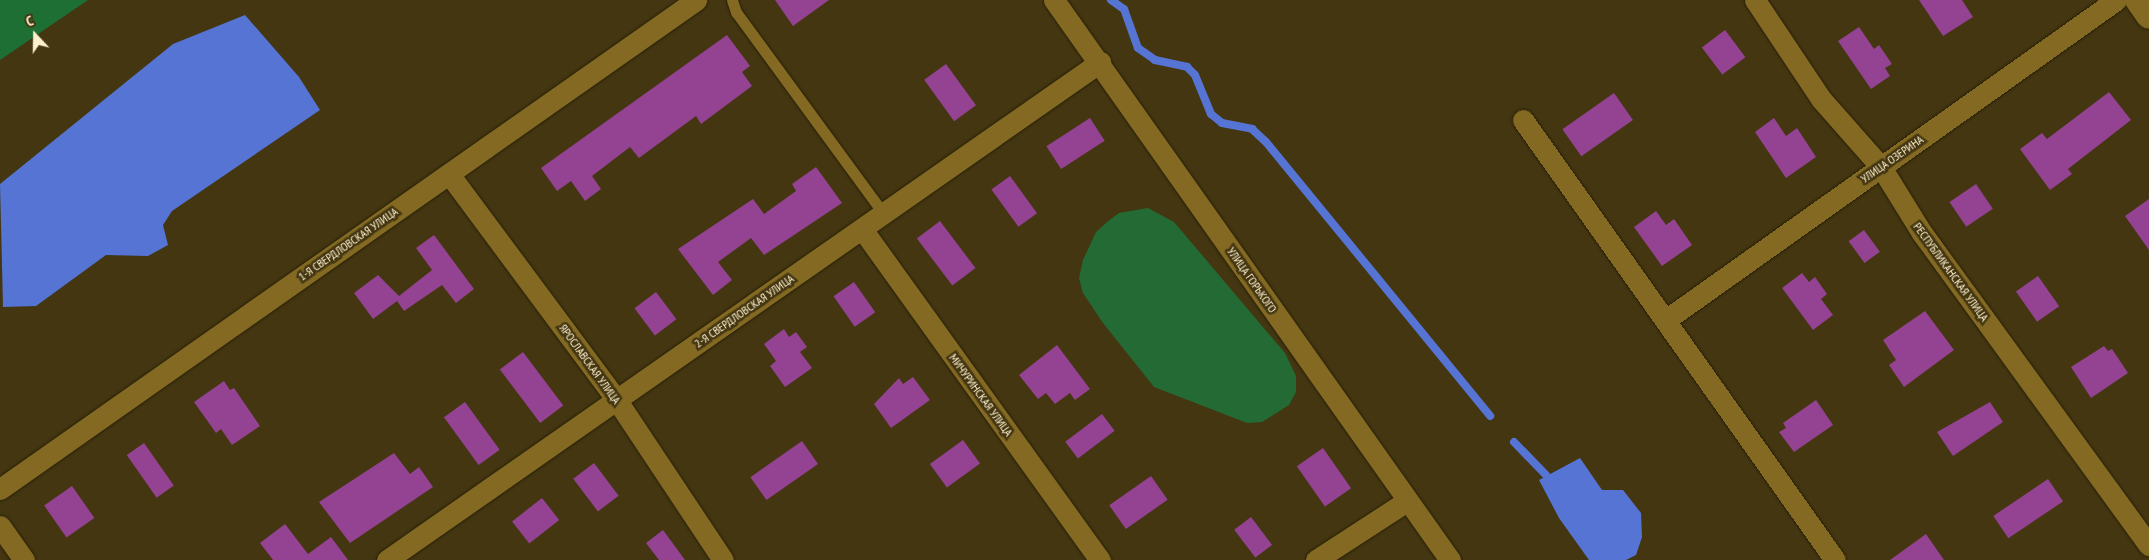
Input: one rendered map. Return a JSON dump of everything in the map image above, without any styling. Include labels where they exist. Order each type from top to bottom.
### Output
[{"type":"street","name":"1-Я СВЕРДЛОВСКАЯ УЛИЦА","points":[[0,489],[696,0]]},
{"type":"street","name":"УЛИЦА ГОРЬКОГО","points":[[1054,0],[1100,62],[1450,560]]},
{"type":"street","name":"РЕСПУБЛИКАНСКАЯ УЛИЦА","points":[[1755,0],[1821,99],[1881,167],[1922,233],[2149,545]]},
{"type":"street","name":"УЛИЦА ОЗЕРИНА","points":[[1667,319],[2116,0]]},
{"type":"street","points":[[2138,0],[2149,16]]},
{"type":"street","name":"2-Я СВЕРДЛОВСКАЯ УЛИЦА","points":[[386,560],[1100,62]]},
{"type":"street","points":[[1523,120],[1667,319],[1835,560]]},
{"type":"street","name":"ЯРОСЛАВСКАЯ УЛИЦА","points":[[449,174],[616,400],[723,560]]},
{"type":"street","name":"МИЧУРИНСКАЯ УЛИЦА","points":[[862,229],[1100,560]]},
{"type":"street","points":[[1316,560],[1407,501]]},
{"type":"street","points":[[0,526],[24,560]]},
{"type":"lane","points":[[732,0],[736,12],[884,214]]},
{"type":"green space","points":[[0,0],[88,0],[0,60]]},
{"type":"green space","points":[[1148,208],[1174,222],[1285,353],[1296,376],[1296,392],[1289,405],[1262,422],[1247,423],[1154,387],[1103,323],[1083,293],[1079,278],[1083,260],[1096,232],[1119,213]]},
{"type":"water","points":[[245,15],[299,77],[320,110],[172,211],[163,225],[168,245],[148,256],[106,255],[36,306],[3,307],[0,184],[173,44]]},
{"type":"water","points":[[1580,458],[1602,490],[1623,490],[1641,513],[1642,537],[1636,555],[1626,560],[1589,560],[1559,518],[1539,480]]},
{"type":"building","points":[[775,0],[829,0],[793,26]]},
{"type":"building","points":[[1919,0],[1962,0],[1973,17],[1943,36]]},
{"type":"building","points":[[1859,27],[1874,49],[1879,45],[1892,64],[1885,68],[1890,76],[1871,89],[1838,41]]},
{"type":"building","points":[[1725,30],[1745,57],[1722,75],[1702,47]]},
{"type":"building","points":[[727,35],[750,66],[742,72],[752,86],[701,124],[696,116],[639,158],[630,147],[592,176],[601,189],[585,201],[571,181],[557,191],[541,168]]},
{"type":"building","points":[[946,64],[976,105],[954,121],[924,80]]},
{"type":"building","points":[[2109,92],[2131,120],[2068,169],[2072,174],[2050,190],[2020,149],[2042,133],[2047,139]]},
{"type":"building","points":[[1614,93],[1633,120],[1581,156],[1562,129]]},
{"type":"building","points":[[1090,118],[1105,141],[1061,169],[1046,146]]},
{"type":"building","points":[[1774,118],[1786,136],[1797,128],[1816,157],[1786,178],[1755,132]]},
{"type":"building","points":[[816,167],[842,203],[764,255],[751,238],[718,262],[732,280],[713,295],[678,249],[753,199],[764,214],[796,191],[792,184]]},
{"type":"building","points":[[1010,176],[1037,213],[1018,227],[991,190]]},
{"type":"building","points":[[1976,184],[1993,209],[1966,227],[1949,202]]},
{"type":"building","points":[[2149,199],[2149,250],[2125,216]]},
{"type":"building","points":[[1656,211],[1666,225],[1674,219],[1692,245],[1662,266],[1634,227]]},
{"type":"building","points":[[940,221],[976,268],[952,286],[917,238]]},
{"type":"building","points":[[1864,230],[1880,252],[1864,263],[1849,241]]},
{"type":"building","points":[[434,235],[474,289],[456,303],[442,285],[404,311],[397,301],[373,319],[354,293],[378,275],[399,296],[432,270],[416,248]]},
{"type":"building","points":[[1802,273],[1809,282],[1815,277],[1827,294],[1821,299],[1833,315],[1813,330],[1782,288]]},
{"type":"building","points":[[2038,276],[2059,306],[2037,322],[2016,291]]},
{"type":"building","points":[[854,282],[875,312],[855,327],[834,296]]},
{"type":"building","points":[[656,292],[676,319],[655,335],[634,308]]},
{"type":"building","points":[[1925,311],[1954,350],[1904,387],[1889,365],[1896,360],[1883,340]]},
{"type":"building","points":[[784,329],[789,337],[796,332],[807,347],[800,352],[812,368],[785,387],[770,366],[776,361],[764,344]]},
{"type":"building","points":[[1057,345],[1090,389],[1075,400],[1070,393],[1055,404],[1046,393],[1038,399],[1019,375]]},
{"type":"building","points":[[2104,346],[2108,351],[2112,349],[2128,373],[2091,398],[2071,367]]},
{"type":"building","points":[[523,352],[563,406],[540,423],[500,369]]},
{"type":"building","points":[[913,377],[930,400],[891,428],[874,404],[899,378],[903,384]]},
{"type":"building","points":[[224,381],[230,390],[234,388],[260,426],[232,445],[221,429],[216,433],[194,402]]},
{"type":"building","points":[[1816,400],[1833,425],[1794,452],[1779,432],[1786,428],[1783,423]]},
{"type":"building","points":[[465,402],[500,450],[479,465],[444,417]]},
{"type":"building","points":[[1990,402],[2003,422],[1953,456],[1937,432]]},
{"type":"building","points":[[1102,414],[1115,431],[1078,458],[1065,442]]},
{"type":"building","points":[[963,440],[980,463],[947,488],[930,464]]},
{"type":"building","points":[[802,441],[818,464],[766,500],[750,477]]},
{"type":"building","points":[[144,443],[174,486],[157,498],[127,455]]},
{"type":"building","points":[[1323,448],[1351,488],[1325,506],[1297,466]]},
{"type":"building","points":[[394,453],[410,474],[419,467],[433,487],[350,543],[319,502]]},
{"type":"building","points":[[594,463],[619,496],[598,511],[573,479]]},
{"type":"building","points":[[1151,476],[1168,500],[1126,529],[1109,505]]},
{"type":"building","points":[[2048,479],[2063,501],[2008,538],[1993,516]]},
{"type":"building","points":[[72,486],[94,518],[67,537],[44,506]]},
{"type":"building","points":[[542,498],[559,520],[529,543],[512,521]]},
{"type":"building","points":[[1251,517],[1272,545],[1255,558],[1234,530]]},
{"type":"building","points":[[285,524],[308,554],[331,537],[348,560],[273,560],[260,543]]},
{"type":"building","points":[[663,530],[685,560],[659,560],[646,543]]},
{"type":"building","points":[[1926,534],[1944,560],[1890,560]]},
{"type":"waterway","points":[[1111,0],[1124,9],[1138,48],[1155,60],[1187,67],[1195,75],[1211,114],[1222,123],[1252,129],[1266,142],[1490,416]]},
{"type":"waterway","points":[[1514,442],[1546,475]]}]
